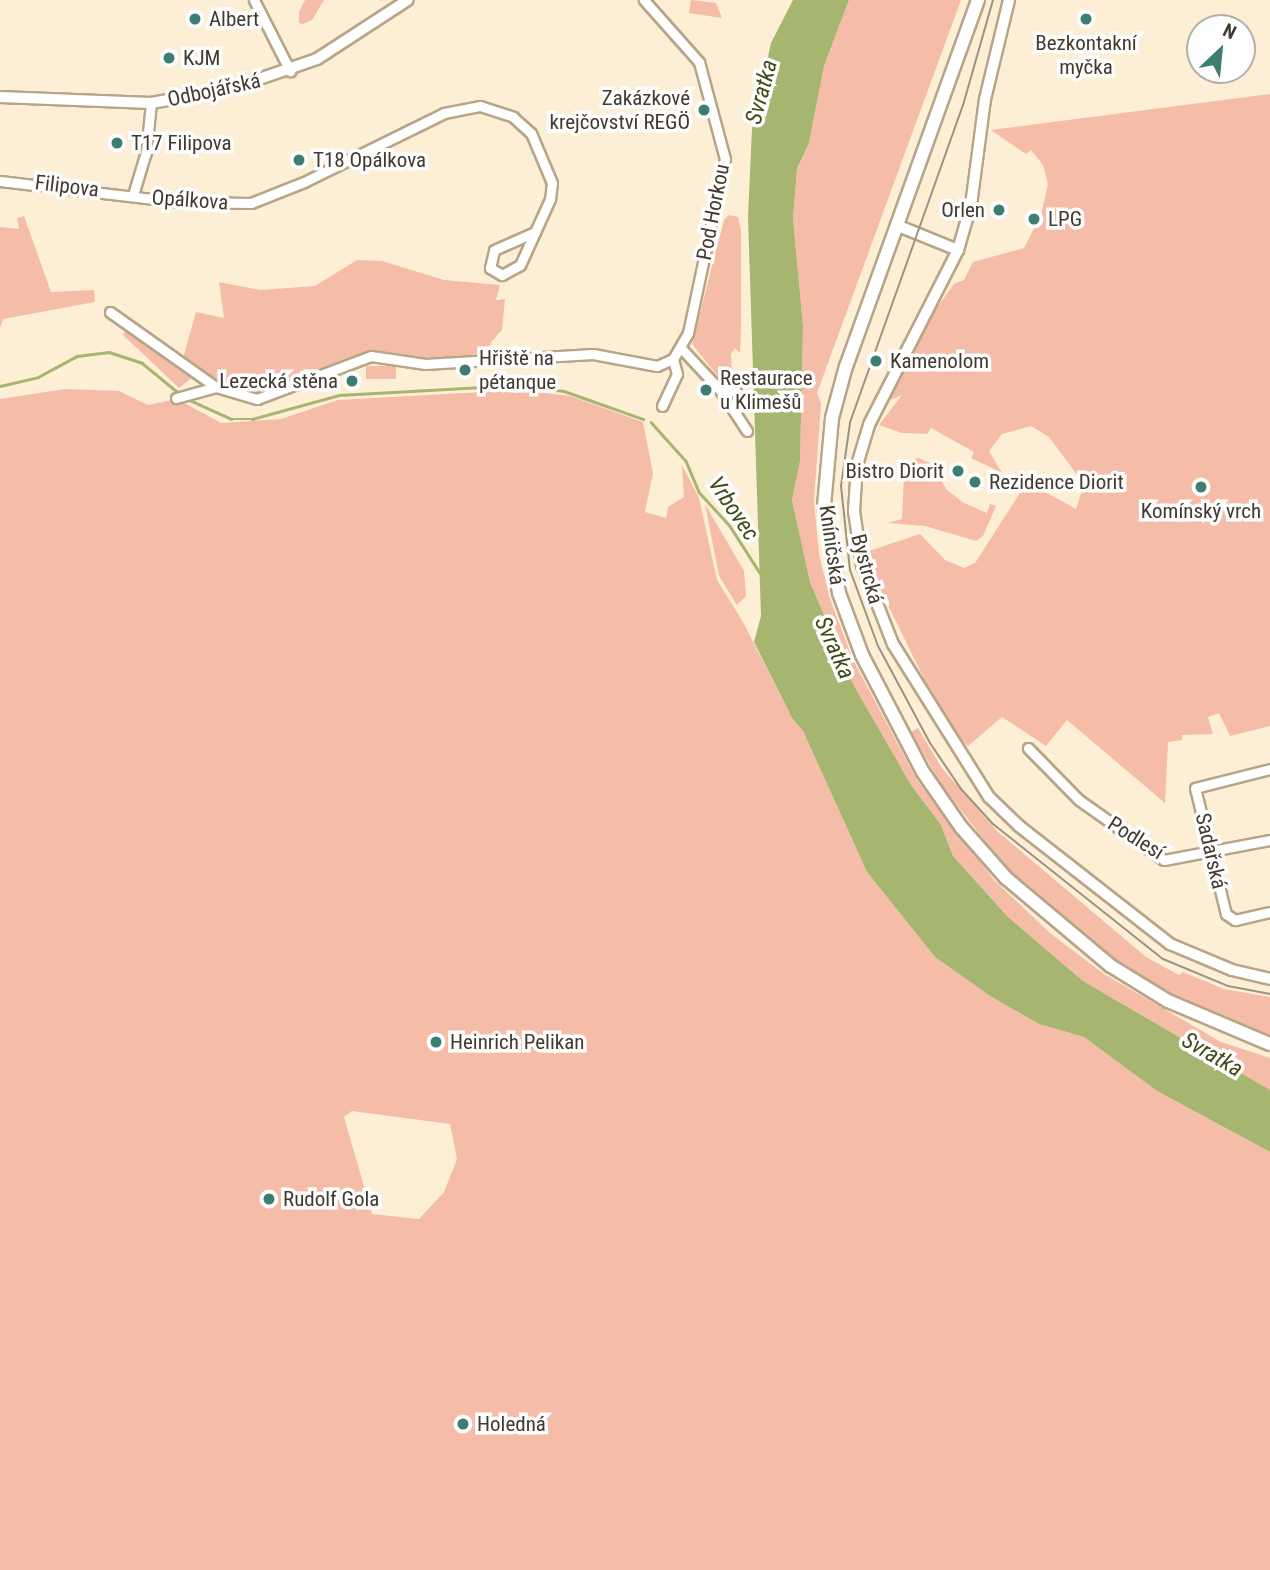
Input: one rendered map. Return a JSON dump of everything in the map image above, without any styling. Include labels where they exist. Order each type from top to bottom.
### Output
[{"type":"main road","name":"Kníničská","points":[[978,0],[846,366],[825,463],[829,550],[839,593],[862,655],[923,772],[961,827],[1006,878],[1111,966],[1168,1002],[1270,1044]]},
{"type":"street","points":[[254,0],[290,71]]},
{"type":"street","name":"Odbojářská","points":[[0,97],[151,103],[230,89],[290,71],[317,59],[408,0]]},
{"type":"street","name":"Pod Horkou","points":[[644,0],[699,62],[725,159],[688,333],[673,359],[677,374],[662,406]]},
{"type":"street","name":"Bystrcká","points":[[1009,0],[985,99],[971,205],[958,250],[869,425],[857,465],[856,530],[875,605],[956,751],[989,797],[1019,826],[1170,944],[1222,967],[1270,979]]},
{"type":"street","points":[[133,195],[146,152],[151,103]]},
{"type":"street","name":"Opálkova","points":[[133,195],[216,205],[251,203],[314,178],[444,113],[481,106],[513,117],[538,142],[552,183],[550,199],[535,232],[512,273],[502,275],[490,268],[494,250],[535,232]]},
{"type":"street","name":"Filipova","points":[[0,181],[133,195]]},
{"type":"street","points":[[896,225],[958,250]]},
{"type":"street","points":[[110,312],[216,387],[257,399],[371,356],[425,364],[593,354],[657,366],[673,359]]},
{"type":"street","points":[[681,348],[720,390],[747,431]]},
{"type":"street","points":[[176,398],[186,393],[216,387]]},
{"type":"street","points":[[720,390],[736,391]]},
{"type":"street","name":"Podlesí","points":[[1028,748],[1079,800],[1167,860],[1270,840]]},
{"type":"street","name":"Sadařská","points":[[1270,769],[1195,788],[1226,914],[1235,920],[1270,912]]},
{"type":"shaded area","points":[[305,0],[324,0],[312,20],[303,24],[299,23],[299,12]]},
{"type":"shaded area","points":[[691,0],[716,3],[722,18],[689,13]]},
{"type":"shaded area","points":[[849,0],[961,0],[817,393],[821,403],[814,501],[819,554],[830,599],[853,660],[917,780],[995,881],[1050,933],[1104,974],[1221,1042],[1270,1058],[1270,1090],[1083,981],[1007,916],[953,856],[941,825],[911,785],[853,684],[810,582],[792,500],[800,461],[803,326],[793,219],[797,170],[809,143],[824,66]]},
{"type":"shaded area","points":[[1270,94],[1270,726],[1230,736],[1219,713],[1208,717],[1213,734],[1182,735],[1182,740],[1168,742],[1165,803],[1067,720],[1046,746],[1002,717],[968,746],[953,732],[930,691],[880,589],[869,551],[920,534],[945,560],[964,568],[975,563],[1027,482],[1076,509],[1084,484],[1049,437],[1031,426],[1002,434],[989,451],[1002,473],[971,458],[974,452],[931,428],[927,434],[902,433],[879,425],[902,395],[885,402],[928,320],[954,284],[964,280],[973,262],[1024,248],[1041,215],[1048,184],[1043,165],[1031,150],[1026,154],[991,130]]},
{"type":"shaded area","points":[[729,215],[738,217],[741,231],[741,328],[740,353],[735,348],[731,354],[732,375],[723,383],[692,344],[724,220]]},
{"type":"shaded area","points":[[24,216],[51,292],[94,290],[95,302],[3,319],[0,328],[0,227],[19,229],[17,218]]},
{"type":"shaded area","points":[[357,260],[382,261],[444,280],[500,285],[496,300],[505,299],[502,330],[491,342],[488,356],[421,358],[371,352],[267,393],[225,388],[183,358],[196,312],[224,318],[219,282],[260,290],[315,286]]},
{"type":"shaded area","points":[[128,325],[194,376],[179,388],[123,335]]},
{"type":"shaded area","points":[[366,366],[396,366],[396,379],[366,379]]},
{"type":"shaded area","points":[[65,389],[119,391],[148,405],[177,399],[221,423],[281,419],[338,400],[519,390],[570,396],[643,422],[653,473],[645,512],[666,518],[668,507],[684,497],[682,465],[699,498],[717,580],[743,622],[792,718],[803,731],[867,872],[935,957],[990,996],[1039,1024],[1084,1037],[1157,1091],[1270,1152],[1270,1570],[0,1570],[0,399]],"holes":[[[352,1111],[450,1124],[457,1159],[444,1192],[419,1219],[372,1214],[344,1117]]]},
{"type":"shaded area","points":[[918,458],[930,463],[947,490],[964,503],[987,513],[990,504],[996,506],[983,536],[976,541],[925,526],[888,523],[902,519],[904,474],[909,462]]},
{"type":"shaded area","points":[[705,504],[744,571],[746,596],[737,605],[719,576]]},
{"type":"shaded area","points":[[918,728],[941,767],[997,831],[1146,957],[1179,975],[1183,972],[1224,989],[1270,997],[1270,1036],[1171,995],[1116,962],[1058,917],[1006,868],[942,786],[911,732]]},
{"type":"water","name":"Svratka","points":[[793,0],[849,0],[824,66],[809,143],[797,169],[793,219],[803,326],[800,461],[792,500],[810,582],[853,684],[911,785],[941,825],[953,856],[1007,916],[1083,981],[1270,1090],[1270,1152],[1157,1091],[1084,1037],[1039,1024],[990,996],[935,957],[867,872],[803,731],[792,718],[754,642],[761,616],[748,217],[752,129],[771,43]]},
{"type":"waterway","name":"Vrbovec","points":[[0,386],[38,377],[77,356],[109,352],[142,363],[180,394]]},
{"type":"waterway","name":"Vrbovec","points":[[185,398],[232,419],[252,419],[339,395],[516,385],[564,391],[643,419]]},
{"type":"waterway","name":"Vrbovec","points":[[651,422],[686,461],[699,492],[730,526],[760,573]]},
{"type":"tram line","points":[[993,0],[963,105],[850,423],[841,486],[850,570],[878,646],[930,743],[961,789],[993,824],[1163,959],[1228,986],[1270,994]]},
{"type":"place","name":"Albert","points":[[195,19]]},
{"type":"place","name":"Bezkontakní myčka","points":[[1086,19]]},
{"type":"place","name":"KJM","points":[[169,58]]},
{"type":"place","name":"Zakázkové krejčovství REGÖ","points":[[704,110]]},
{"type":"place","name":"T17 Filipova","points":[[117,143]]},
{"type":"place","name":"T18 Opálkova","points":[[299,160]]},
{"type":"place","name":"Orlen","points":[[999,210]]},
{"type":"place","name":"LPG","points":[[1034,219]]},
{"type":"place","name":"Kamenolom","points":[[876,361]]},
{"type":"place","name":"Hřiště na pétanque","points":[[465,370]]},
{"type":"place","name":"Lezecká stěna","points":[[352,381]]},
{"type":"place","name":"Restaurace u Klimešů","points":[[706,390]]},
{"type":"place","name":"Bistro Diorit","points":[[958,471]]},
{"type":"place","name":"Rezidence Diorit","points":[[975,482]]},
{"type":"place","name":"Komínský vrch","points":[[1201,487]]},
{"type":"place","name":"Heinrich Pelikan","points":[[436,1042]]},
{"type":"place","name":"Rudolf Gola","points":[[269,1199]]},
{"type":"place","name":"Holedná","points":[[463,1424]]}]
